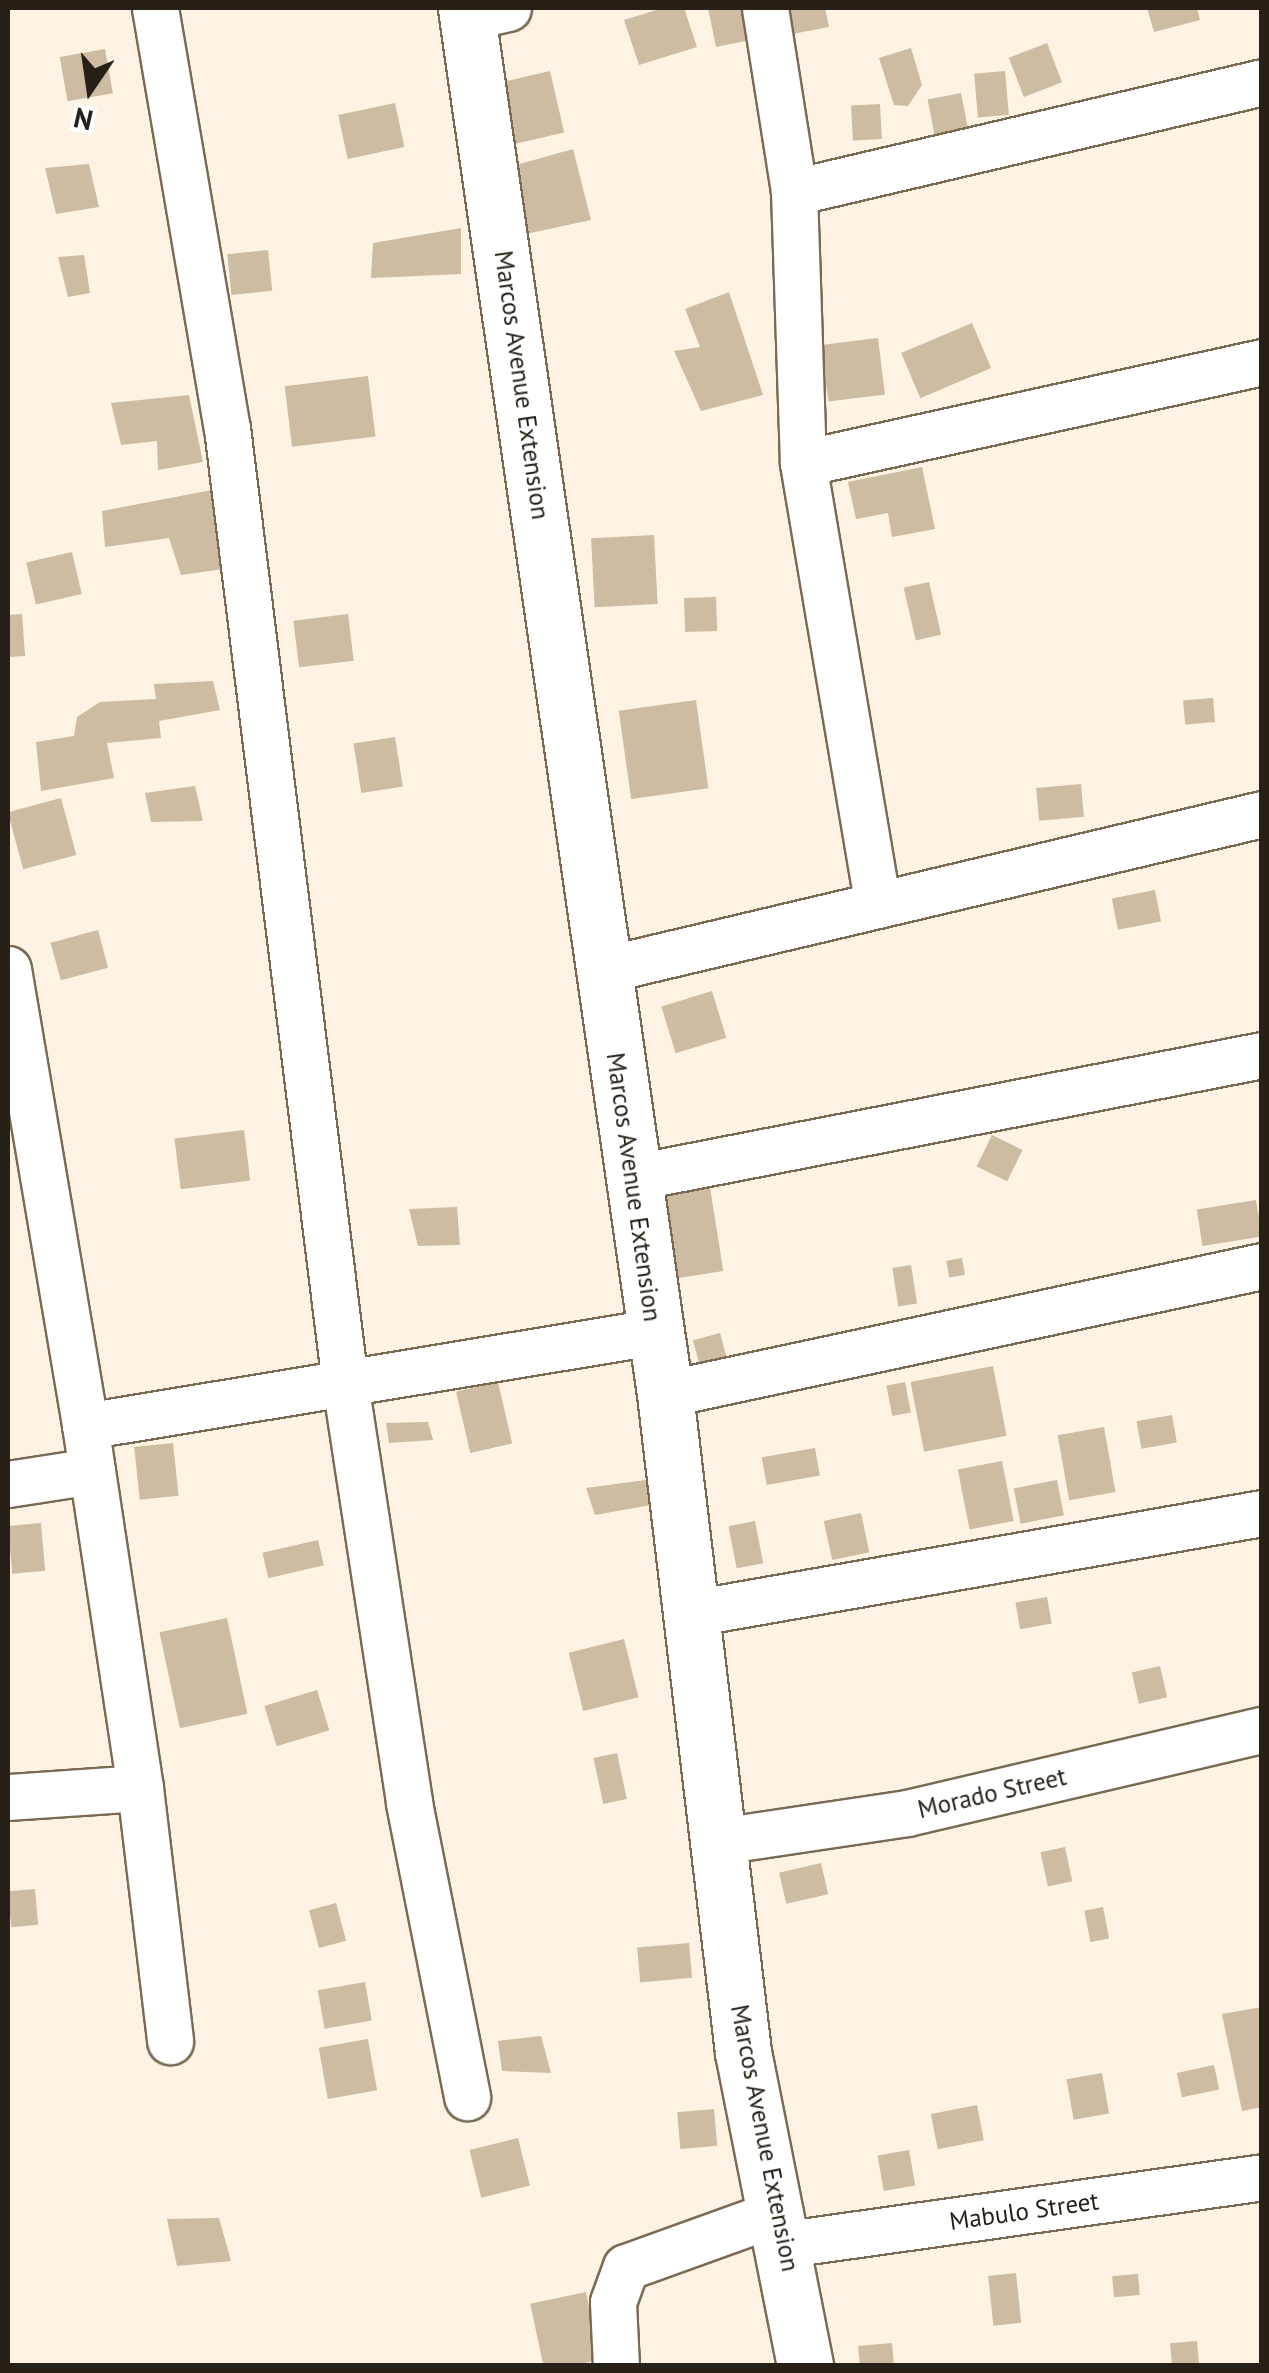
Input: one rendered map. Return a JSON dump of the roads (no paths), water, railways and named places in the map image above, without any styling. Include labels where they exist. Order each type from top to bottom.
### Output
[{"type":"street","points":[[155,8],[227,428],[345,1383],[409,1803],[466,2098]]},
{"type":"street","points":[[765,8],[794,192],[803,463],[878,905]]},
{"type":"street","name":"Marcos Avenue Extension","points":[[481,11],[607,968],[630,1178],[664,1394],[744,2052],[783,2228],[805,2366]]},
{"type":"street","points":[[794,192],[1262,82]]},
{"type":"street","points":[[803,463],[1262,362]]},
{"type":"street","points":[[607,968],[1262,814]]},
{"type":"street","points":[[8,969],[21,1173],[85,1426],[140,1788],[170,2041]]},
{"type":"street","points":[[630,1178],[1262,1056]]},
{"type":"street","points":[[664,1394],[1262,1266]]},
{"type":"street","points":[[85,1426],[653,1332]]},
{"type":"street","points":[[8,1484],[92,1471]]},
{"type":"street","points":[[692,1613],[1262,1513]]},
{"type":"street","name":"Morado Street","points":[[720,1840],[906,1813],[1262,1730]]},
{"type":"street","points":[[8,1797],[140,1788]]},
{"type":"street","name":"Mabulo Street","points":[[616,2366],[613,2302],[626,2266],[783,2228],[1262,2177]]}]
